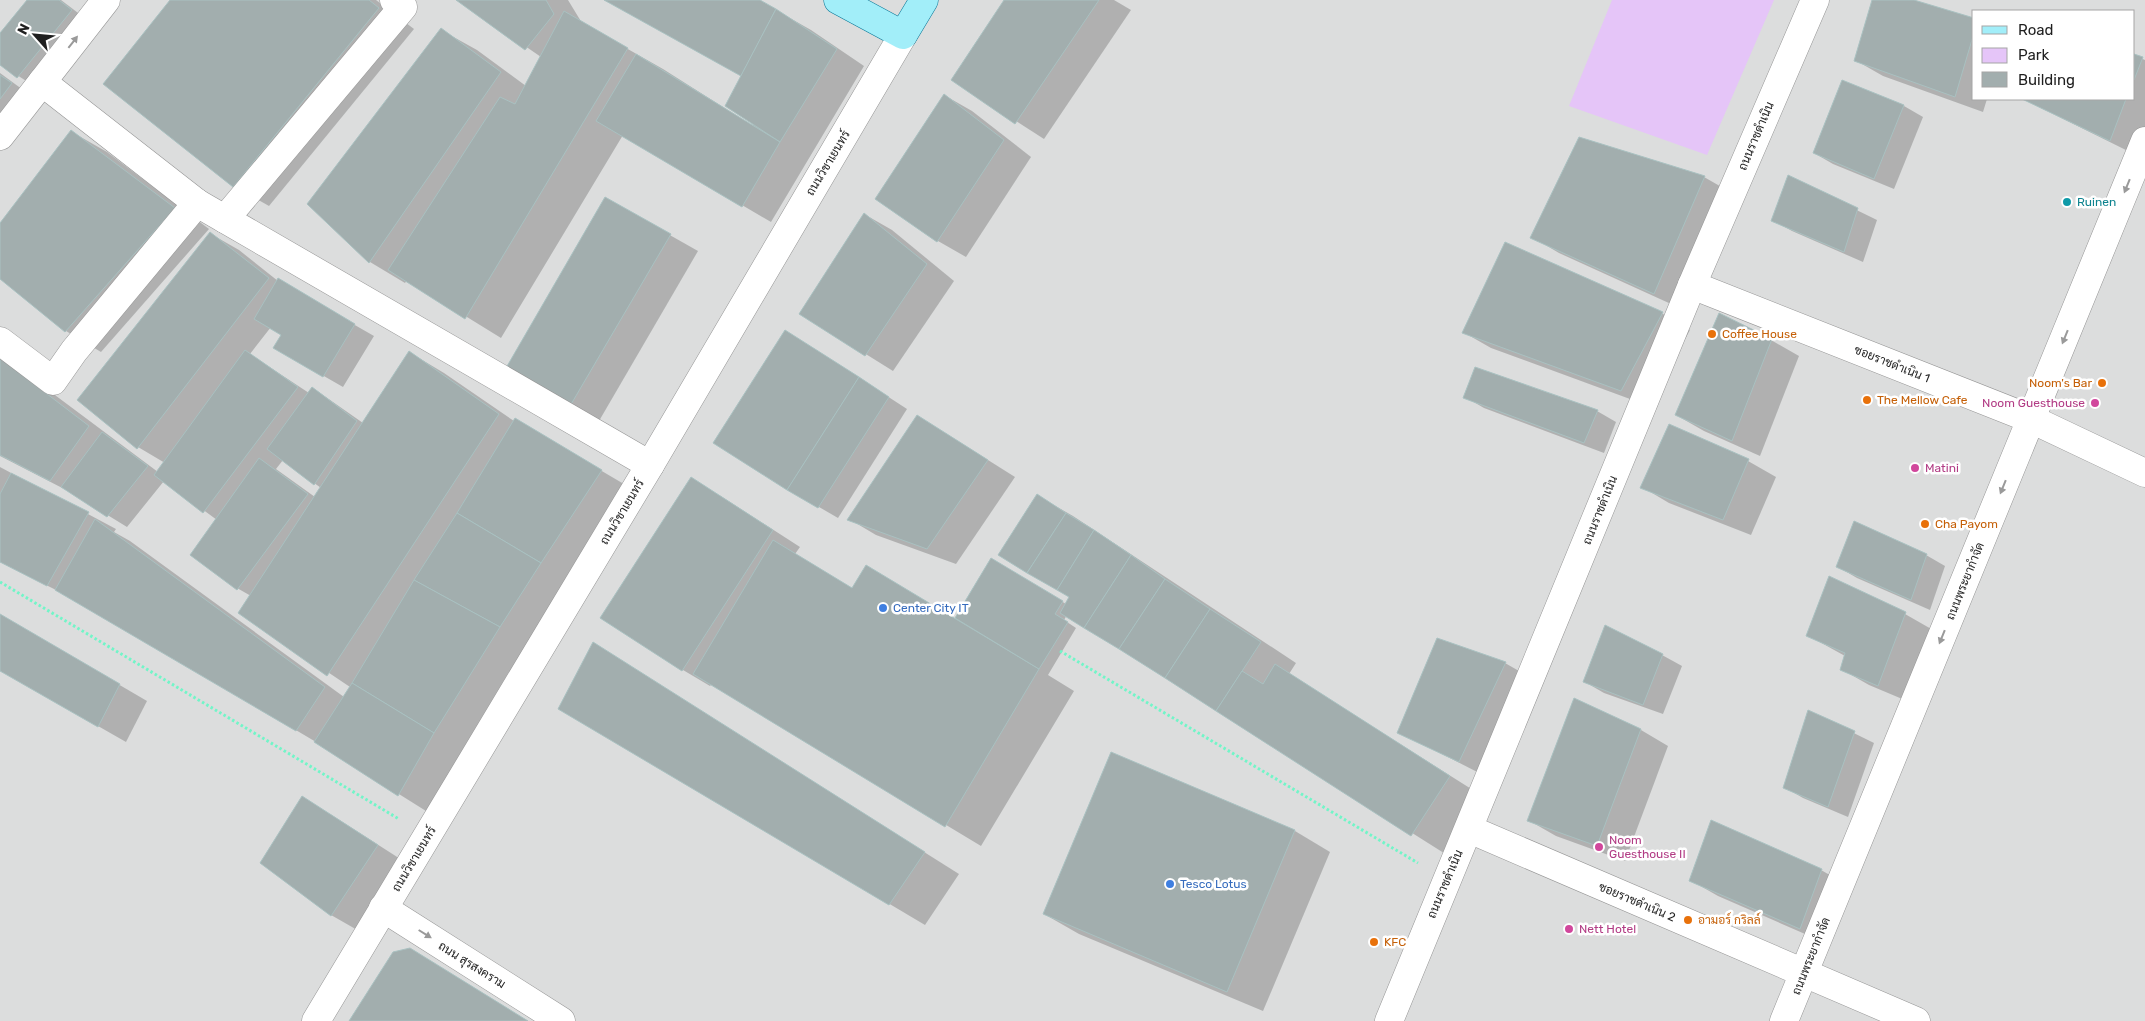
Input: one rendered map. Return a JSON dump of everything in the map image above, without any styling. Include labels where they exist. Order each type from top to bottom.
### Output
[{"type":"main road","points":[[838,0],[903,35]]},
{"type":"main road","name":"ถนนวิชาเยนทร์","points":[[903,35],[924,0]]},
{"type":"street","points":[[0,136],[106,0]]},
{"type":"street","points":[[225,219],[403,8],[394,0]]},
{"type":"street","name":"ถนนราชดำเนิน","points":[[1389,1021],[1692,285],[1815,0]]},
{"type":"street","name":"ถนนวิชาเยนทร์","points":[[316,1021],[650,465],[903,35]]},
{"type":"street","points":[[42,82],[198,203],[650,465]]},
{"type":"street","name":"ถนนพระยากำจัด","points":[[1784,1021],[2145,141]]},
{"type":"street","points":[[0,341],[54,381],[74,351],[198,203]]},
{"type":"street","name":"ซอยราชดำเนิน 1","points":[[1692,285],[2031,419],[2145,473]]},
{"type":"street","name":"ซอยราชดำเนิน 2","points":[[1468,829],[1916,1021]]},
{"type":"street","name":"ถนน สุรสงคราม","points":[[383,908],[561,1021]]},
{"type":"path","points":[[0,582],[427,836]]},
{"type":"path","points":[[1060,650],[1447,880]]},
{"type":"shaded area","points":[[0,0],[2145,0],[2145,1021],[0,1021]]},
{"type":"green space","points":[[1612,0],[1774,0],[1707,155],[1569,106]]},
{"type":"building","points":[[27,0],[59,0],[72,10],[17,78],[0,65],[0,33]]},
{"type":"building","points":[[170,0],[369,0],[379,8],[233,187],[103,84]]},
{"type":"building","points":[[456,0],[546,0],[554,14],[525,50]]},
{"type":"building","points":[[604,0],[760,0],[776,9],[741,76]]},
{"type":"building","points":[[1004,0],[1099,0],[1015,124],[951,80]]},
{"type":"building","points":[[1872,0],[1914,0],[1972,17],[1972,40],[1955,97],[1854,61]]},
{"type":"building","points":[[776,9],[837,49],[780,142],[725,106]]},
{"type":"building","points":[[564,11],[628,48],[465,319],[388,270],[500,97],[515,104]]},
{"type":"building","points":[[441,28],[501,72],[369,263],[307,204]]},
{"type":"building","points":[[636,54],[780,142],[742,207],[596,121]]},
{"type":"building","points":[[2135,54],[2143,57],[2135,77]]},
{"type":"building","points":[[0,75],[12,83],[0,99]]},
{"type":"building","points":[[1842,80],[1904,105],[1874,179],[1813,153]]},
{"type":"building","points":[[944,94],[1004,140],[937,242],[875,199]]},
{"type":"building","points":[[2024,100],[2126,100],[2110,141]]},
{"type":"building","points":[[71,130],[175,208],[65,332],[0,279],[0,223]]},
{"type":"building","points":[[1579,137],[1705,176],[1654,294],[1530,238]]},
{"type":"building","points":[[1788,175],[1858,208],[1844,252],[1771,221]]},
{"type":"building","points":[[605,197],[671,234],[570,406],[506,368]]},
{"type":"building","points":[[864,213],[927,264],[865,356],[799,314]]},
{"type":"building","points":[[210,232],[269,278],[137,449],[77,400]]},
{"type":"building","points":[[1505,242],[1663,312],[1621,391],[1462,333]]},
{"type":"building","points":[[278,278],[355,324],[323,377],[273,348],[281,335],[254,319]]},
{"type":"building","points":[[1719,313],[1772,339],[1732,441],[1675,415]]},
{"type":"building","points":[[785,330],[859,377],[787,490],[713,443]]},
{"type":"building","points":[[245,350],[298,387],[203,513],[154,475]]},
{"type":"building","points":[[409,351],[499,414],[327,676],[238,613]]},
{"type":"building","points":[[0,358],[89,426],[50,481],[0,455]]},
{"type":"building","points":[[1475,367],[1598,410],[1584,443],[1463,398]]},
{"type":"building","points":[[859,377],[889,397],[818,508],[787,490]]},
{"type":"building","points":[[312,387],[357,421],[314,485],[267,449]]},
{"type":"building","points":[[917,415],[988,460],[927,549],[847,520]]},
{"type":"building","points":[[515,418],[602,470],[541,563],[457,513]]},
{"type":"building","points":[[1669,424],[1749,459],[1723,520],[1640,488]]},
{"type":"building","points":[[102,432],[148,466],[107,517],[61,487]]},
{"type":"building","points":[[259,458],[308,494],[237,590],[190,555]]},
{"type":"building","points":[[11,473],[89,512],[47,586],[0,562],[0,494]]},
{"type":"building","points":[[691,477],[773,530],[682,671],[600,618]]},
{"type":"building","points":[[1037,494],[1066,513],[1027,573],[998,555]]},
{"type":"building","points":[[457,513],[541,563],[500,627],[414,580]]},
{"type":"building","points":[[1066,513],[1094,530],[1057,590],[1027,573]]},
{"type":"building","points":[[95,519],[325,687],[296,731],[55,590]]},
{"type":"building","points":[[1854,521],[1927,554],[1911,600],[1836,567]]},
{"type":"building","points":[[1094,530],[1131,555],[1084,628],[1060,613],[1069,597],[1057,590]]},
{"type":"building","points":[[773,540],[852,588],[866,565],[1039,669],[945,827],[693,674]]},
{"type":"building","points":[[1131,555],[1165,579],[1119,649],[1084,628]]},
{"type":"building","points":[[991,558],[1063,601],[1055,614],[1068,622],[1039,669],[955,618]]},
{"type":"building","points":[[1829,576],[1906,612],[1878,686],[1840,670],[1845,653],[1806,636]]},
{"type":"building","points":[[1165,579],[1210,609],[1165,678],[1119,649]]},
{"type":"building","points":[[414,580],[500,627],[434,733],[352,683]]},
{"type":"building","points":[[1210,609],[1261,642],[1216,711],[1165,678]]},
{"type":"building","points":[[0,614],[120,684],[98,727],[0,671]]},
{"type":"building","points":[[1605,625],[1663,654],[1643,705],[1583,682]]},
{"type":"building","points":[[1437,638],[1506,662],[1459,762],[1397,733]]},
{"type":"building","points":[[593,642],[925,852],[889,905],[558,709]]},
{"type":"building","points":[[1275,664],[1450,776],[1411,836],[1216,711],[1242,671],[1263,684]]},
{"type":"building","points":[[352,683],[434,733],[398,796],[314,742]]},
{"type":"building","points":[[1574,698],[1641,729],[1597,846],[1527,821]]},
{"type":"building","points":[[1808,710],[1855,731],[1828,807],[1783,788]]},
{"type":"building","points":[[1111,752],[1295,830],[1227,992],[1043,914]]},
{"type":"building","points":[[302,796],[378,845],[331,916],[260,863]]},
{"type":"building","points":[[1711,820],[1822,869],[1800,929],[1689,881]]},
{"type":"building","points":[[410,948],[528,1021],[349,1021],[393,952]]},
{"type":"place","name":"Ruinen","points":[[2067,202]]},
{"type":"place","name":"Coffee House","points":[[1712,334]]},
{"type":"place","name":"Noom's Bar","points":[[2102,383]]},
{"type":"place","name":"The Mellow Cafe","points":[[1867,400]]},
{"type":"place","name":"Noom Guesthouse","points":[[2095,403]]},
{"type":"place","name":"Matini","points":[[1915,468]]},
{"type":"place","name":"Cha Payom","points":[[1925,524]]},
{"type":"place","name":"Center City IT","points":[[883,608]]},
{"type":"place","name":"Noom Guesthouse II","points":[[1599,847]]},
{"type":"place","name":"Tesco Lotus","points":[[1170,884]]},
{"type":"place","name":"อามอร์ กริลล์","points":[[1688,920]]},
{"type":"place","name":"Nett Hotel","points":[[1569,929]]},
{"type":"place","name":"KFC","points":[[1374,942]]}]
